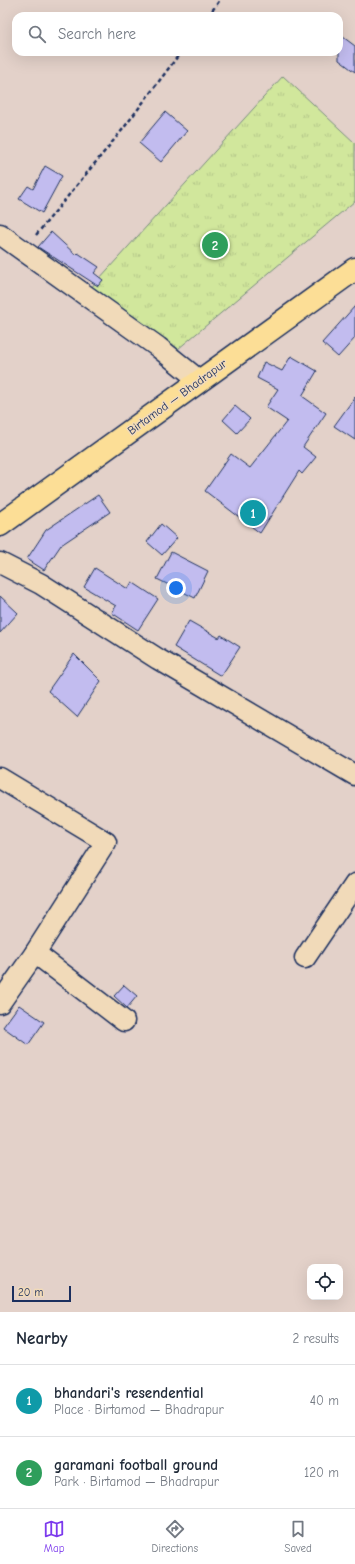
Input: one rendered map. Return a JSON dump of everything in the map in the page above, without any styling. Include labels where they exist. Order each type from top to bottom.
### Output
[{"type":"main road","name":"Birtamod — Bhadrapur","points":[[0,525],[355,269]]},
{"type":"street","points":[[0,234],[158,347],[200,381]]},
{"type":"street","points":[[0,563],[41,584],[158,659],[355,775]]},
{"type":"street","points":[[0,778],[106,842],[35,953],[0,1003]]},
{"type":"street","points":[[305,958],[355,884]]},
{"type":"street","points":[[35,953],[124,1021]]},
{"type":"path","points":[[211,12],[220,0]]},
{"type":"path","points":[[23,251],[123,129],[178,56]]},
{"type":"green space","points":[[283,76],[355,143],[355,201],[172,354],[89,290]]},
{"type":"building","points":[[343,37],[355,46],[355,72],[339,60],[339,56],[343,56]]},
{"type":"building","points":[[165,112],[187,131],[161,162],[139,143]]},
{"type":"building","points":[[45,166],[62,176],[42,213],[19,199],[28,186],[33,189]]},
{"type":"building","points":[[51,232],[76,255],[78,253],[99,267],[94,273],[103,280],[98,286],[38,247]]},
{"type":"building","points":[[355,306],[355,338],[338,357],[322,343]]},
{"type":"building","points":[[291,356],[317,371],[302,396],[326,413],[303,447],[316,457],[302,474],[299,471],[260,533],[205,491],[231,454],[250,468],[287,421],[266,407],[278,389],[257,378],[264,362],[282,371]]},
{"type":"building","points":[[355,397],[355,440],[334,426]]},
{"type":"building","points":[[235,406],[250,419],[237,433],[223,420]]},
{"type":"building","points":[[98,495],[110,512],[61,545],[44,570],[27,559],[46,530]]},
{"type":"building","points":[[161,524],[177,538],[162,555],[147,542]]},
{"type":"building","points":[[171,552],[208,571],[195,598],[157,579]]},
{"type":"building","points":[[95,568],[128,589],[132,582],[158,599],[138,630],[112,613],[116,606],[84,587]]},
{"type":"building","points":[[0,596],[18,613],[0,633]]},
{"type":"building","points":[[189,621],[219,638],[221,635],[240,647],[221,676],[174,647]]},
{"type":"building","points":[[74,654],[101,681],[77,717],[48,691]]},
{"type":"building","points":[[124,985],[137,996],[127,1008],[114,996]]},
{"type":"building","points":[[19,1005],[44,1022],[28,1045],[3,1027]]},
{"type":"place","name":"garamani football ground","points":[[215,245]]},
{"type":"place","name":"bhandari's resendential","points":[[253,513]]}]
